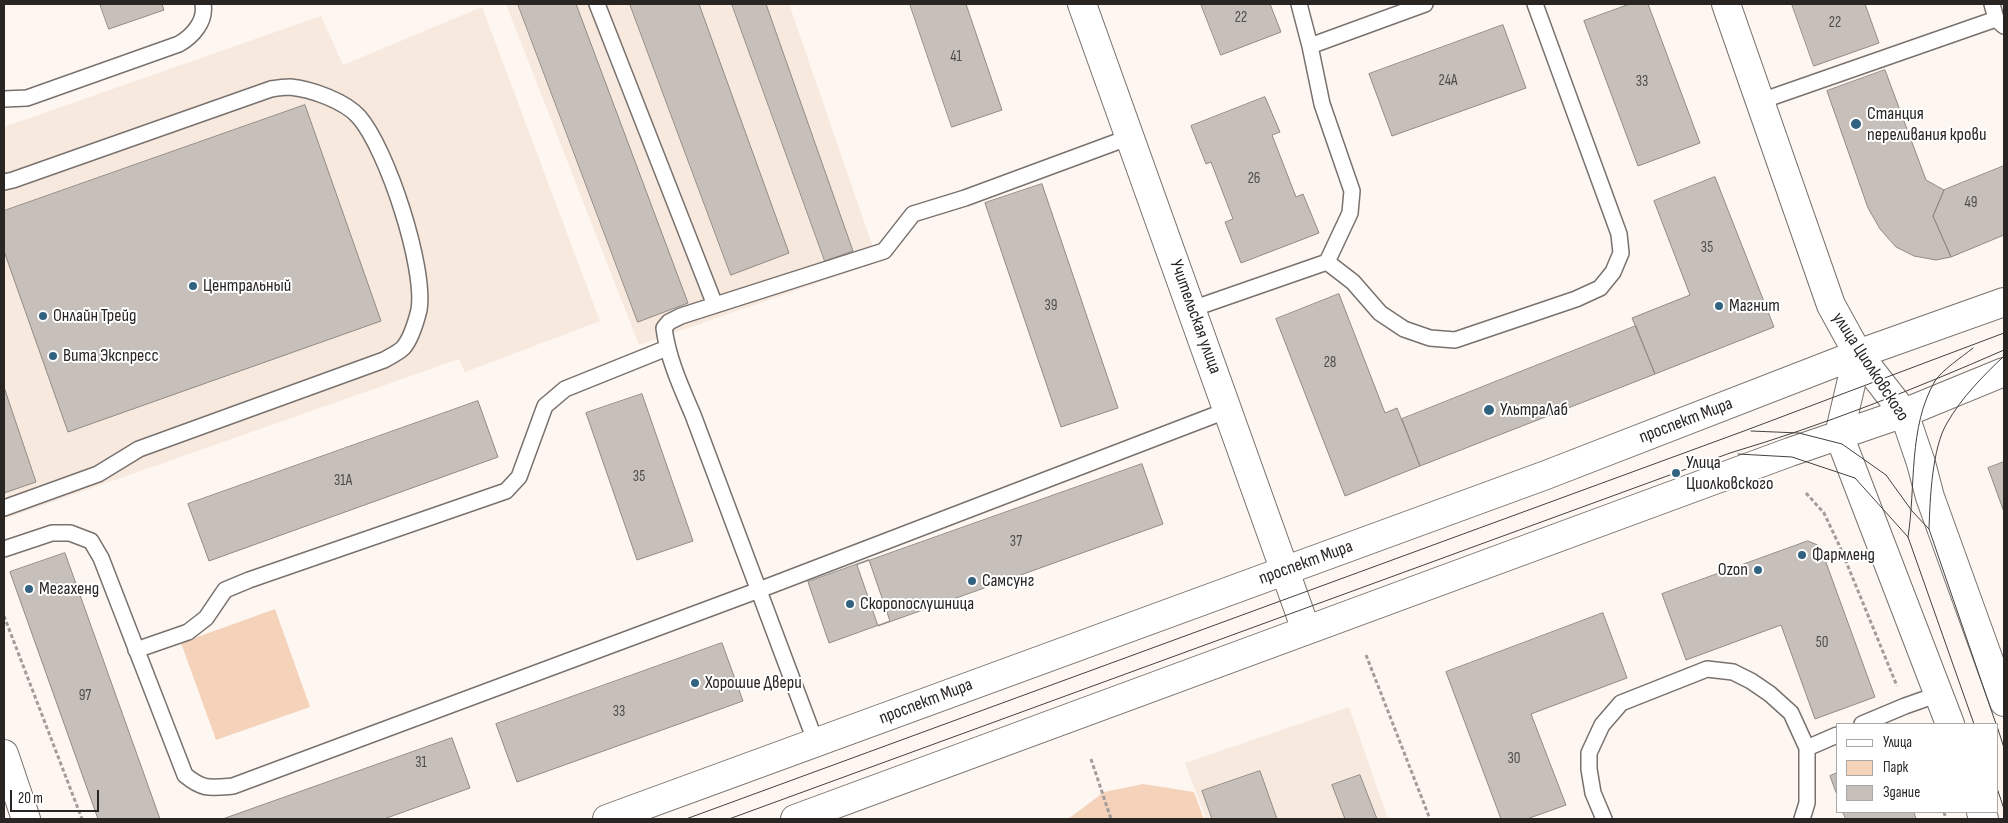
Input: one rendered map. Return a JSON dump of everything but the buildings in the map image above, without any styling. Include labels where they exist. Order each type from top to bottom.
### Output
[{"type":"main road","name":"Учительская улица","points":[[1082,4],[1306,630]]},
{"type":"main road","name":"улица Циолковского","points":[[1726,4],[1831,306],[1858,354],[1904,413],[1930,497],[2004,702]]},
{"type":"main road","name":"проспект Мира","points":[[607,819],[1546,475],[1858,354],[2004,302]]},
{"type":"main road","points":[[1858,354],[1840,435],[1950,723]]},
{"type":"main road","points":[[794,819],[1306,630],[1904,413],[2004,372]]},
{"type":"main road","points":[[4,754],[26,819]]},
{"type":"lane","points":[[4,99],[27,98],[179,44],[192,36],[204,10],[203,4]]},
{"type":"lane","points":[[597,4],[714,305]]},
{"type":"lane","points":[[1192,309],[1327,262],[1350,213],[1352,191],[1322,104],[1310,46],[1298,4]]},
{"type":"lane","points":[[1310,46],[1425,4]]},
{"type":"lane","points":[[1327,262],[1354,282],[1380,313],[1404,329],[1430,338],[1456,340],[1600,288],[1613,272],[1622,254],[1620,234],[1535,4]]},
{"type":"lane","points":[[1761,101],[2000,22],[1992,4]]},
{"type":"lane","points":[[4,182],[271,89],[288,87],[306,90],[340,104],[358,116],[373,137],[398,196],[410,238],[418,278],[419,309],[413,330],[402,349],[384,360],[139,450],[98,474],[4,508]]},
{"type":"lane","points":[[816,744],[667,348],[664,328],[669,322],[714,305],[884,250],[913,214],[965,198],[1130,137]]},
{"type":"lane","points":[[136,650],[188,632],[206,618],[225,590],[506,491],[519,477],[545,406],[565,389],[667,348]]},
{"type":"lane","points":[[4,550],[52,533],[70,533],[91,541],[101,558],[185,775],[197,785],[213,788],[233,786],[759,590],[1228,410]]},
{"type":"lane","points":[[1604,819],[1594,793],[1589,769],[1589,752],[1602,725],[1622,703],[1708,669],[1734,672],[1752,681],[1791,713],[1807,748],[1807,803],[1802,819]]},
{"type":"lane","points":[[1864,723],[1939,694]]},
{"type":"lane","points":[[1807,748],[1836,735]]},
{"type":"path","points":[[1806,493],[1824,513],[1840,547],[1905,706]]},
{"type":"path","points":[[4,616],[82,819]]},
{"type":"path","points":[[1366,655],[1430,819]]},
{"type":"path","points":[[1091,759],[1111,819]]},
{"type":"shaded area","points":[[506,4],[789,4],[878,262],[639,345]]},
{"type":"shaded area","points":[[482,7],[600,321],[465,372],[459,359],[4,519],[4,127],[321,16],[343,65]]},
{"type":"shaded area","points":[[1349,707],[1388,819],[1206,819],[1185,763]]},
{"type":"green space","points":[[275,609],[310,707],[216,740],[181,643]]},
{"type":"green space","points":[[1143,784],[1194,792],[1204,819],[1068,819],[1104,792]]},
{"type":"tram line","points":[[686,819],[1744,431],[2004,333]]},
{"type":"tram line","points":[[1908,537],[1914,458],[1926,399],[1938,377],[1973,348]]},
{"type":"tram line","points":[[729,819],[1730,453],[1835,418],[1937,379],[2004,350]]},
{"type":"tram line","points":[[1996,723],[1929,529],[1933,474],[1942,434],[1953,413],[1966,396],[2004,356]]},
{"type":"tram line","points":[[1751,431],[1799,433],[1842,444],[1886,475],[1912,511],[1929,529]]},
{"type":"tram line","points":[[1738,454],[1792,457],[1855,478],[1908,537],[1974,723]]},
{"type":"tram line","points":[[1998,729],[2004,748]]},
{"type":"tram line","points":[[1998,791],[2004,809]]},
{"type":"place","name":"Станция переливания крови","points":[[1856,124]]},
{"type":"place","name":"Центральный","points":[[193,286]]},
{"type":"place","name":"Магнит","points":[[1719,306]]},
{"type":"place","name":"Онлайн Трейд","points":[[43,316]]},
{"type":"place","name":"Вита Экспресс","points":[[53,356]]},
{"type":"place","name":"УльтраЛаб","points":[[1489,410]]},
{"type":"place","name":"Улица Циолковского","points":[[1676,473]]},
{"type":"place","name":"Фармленд","points":[[1802,555]]},
{"type":"place","name":"Ozon","points":[[1758,570]]},
{"type":"place","name":"Самсунг","points":[[972,581]]},
{"type":"place","name":"Мегахенд","points":[[29,589]]},
{"type":"place","name":"Скоропослушница","points":[[850,604]]},
{"type":"place","name":"Хорошие Двери","points":[[695,683]]}]
